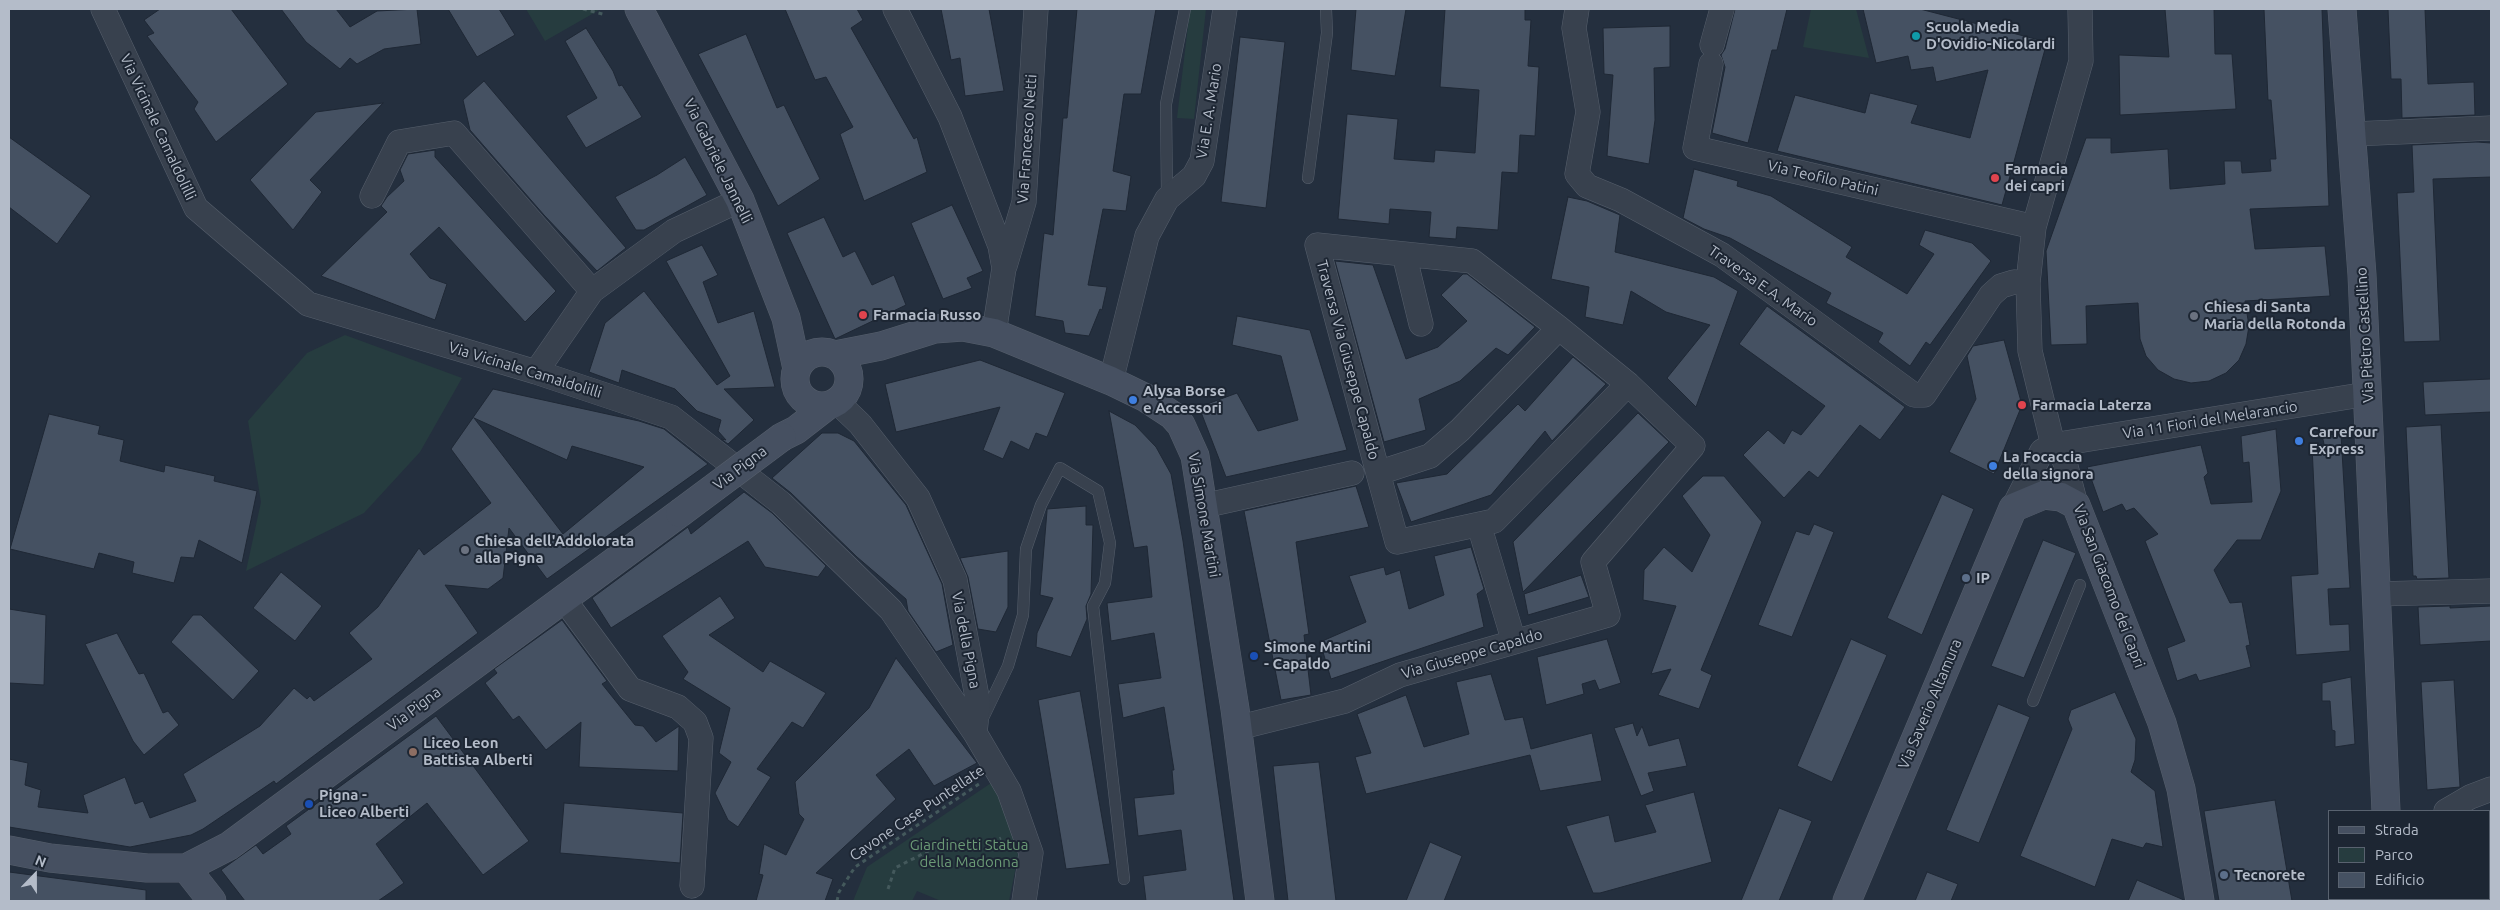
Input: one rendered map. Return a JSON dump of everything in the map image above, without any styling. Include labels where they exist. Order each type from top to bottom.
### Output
[{"type":"main road","name":"Via Gabriele Jannelli","points":[[638,9],[740,200],[786,318],[812,368],[848,369],[850,378]]},
{"type":"main road","name":"Via Pietro Castellino","points":[[2342,9],[2353,134],[2368,394],[2386,810]]},
{"type":"main road","name":"Via Simone Martini","points":[[812,368],[935,329],[963,327],[994,334],[1111,381],[1146,398],[1172,415],[1181,425],[1195,456],[1237,728],[1260,901]]},
{"type":"main road","name":"Via Simone Martini","points":[[832,404],[844,396],[850,378],[860,365],[881,346]]},
{"type":"main road","points":[[812,368],[812,405],[832,404]]},
{"type":"main road","name":"Via Pigna","points":[[782,437],[792,424],[812,368]]},
{"type":"main road","name":"Via Pigna","points":[[9,850],[50,858],[147,868],[186,868],[229,846],[782,437],[796,430],[832,404]]},
{"type":"main road","points":[[2012,508],[2044,495],[2061,497],[2076,505]]},
{"type":"main road","name":"Via San Giacomo dei Capri","points":[[2076,505],[2162,723],[2181,789],[2200,901]]},
{"type":"main road","name":"Via Saverio Altamura","points":[[1847,901],[2012,508]]},
{"type":"main road","points":[[186,868],[212,901]]},
{"type":"street","name":"Via Vicinale Camaldolilli","points":[[103,9],[196,208],[308,304],[536,372],[671,417],[781,503],[891,610],[975,733]]},
{"type":"street","points":[[895,9],[950,117],[1000,246],[1004,268],[994,334]]},
{"type":"street","name":"Via Francesco Netti","points":[[1004,268],[1024,202],[1036,9]]},
{"type":"street","name":"Via E. A. Mario","points":[[1111,381],[1147,236],[1167,199],[1194,176],[1202,161],[1225,9]]},
{"type":"street","name":"Traversa E.A. Mario","points":[[1577,9],[1574,28],[1588,112],[1576,174],[1587,186],[1621,200],[1722,254],[1914,395],[1924,395],[1991,295],[2001,286],[2014,282],[2028,283]]},
{"type":"street","name":"Via Teofilo Patini","points":[[1722,9],[1695,148],[2034,227]]},
{"type":"street","name":"Via San Giacomo dei Capri","points":[[2076,505],[2064,459],[2053,445],[2030,351],[2028,283],[2034,227],[2081,61],[2080,9]]},
{"type":"street","points":[[2353,134],[2491,128]]},
{"type":"street","points":[[372,196],[399,142],[454,133],[592,290]]},
{"type":"street","points":[[536,372],[592,290],[674,231],[740,200]]},
{"type":"street","name":"Traversa Via Giuseppe Capaldo","points":[[1378,473],[1317,245],[1472,261],[1628,384],[1693,446],[1625,523]]},
{"type":"street","points":[[1404,254],[1421,324]]},
{"type":"street","points":[[1559,328],[1460,430],[1430,456],[1378,473],[1397,542],[1494,521],[1628,384]]},
{"type":"street","name":"Via 11 Fiori del Melarancio","points":[[2053,445],[2368,394]]},
{"type":"street","name":"Via della Pigna","points":[[832,404],[860,424],[918,498],[955,580],[978,702],[975,733]]},
{"type":"street","name":"Via Saverio Altamura","points":[[2012,508],[2042,451],[2053,445]]},
{"type":"street","points":[[1203,506],[1352,473]]},
{"type":"street","name":"Via Giuseppe Capaldo","points":[[1237,728],[1345,701],[1400,675],[1608,615],[1593,562],[1625,523]]},
{"type":"street","points":[[1479,525],[1514,642]]},
{"type":"street","points":[[2376,594],[2491,590]]},
{"type":"street","points":[[563,598],[630,689],[678,707],[695,722],[701,738],[692,886]]},
{"type":"street","points":[[975,733],[1009,790],[1031,853],[1024,901]]},
{"type":"street","points":[[2448,810],[2470,797],[2491,789]]},
{"type":"lane","name":"Via E. A. Mario","points":[[1167,199],[1166,104],[1185,9]]},
{"type":"lane","points":[[1308,178],[1327,33],[1326,9]]},
{"type":"lane","points":[[975,733],[1008,666],[1023,615],[1026,549],[1041,505],[1060,468],[1098,490],[1110,543],[1105,583],[1093,606],[1124,879]]},
{"type":"lane","points":[[2034,701],[2080,585]]},
{"type":"path","points":[[583,9],[606,15]]},
{"type":"path","name":"Cavone Case Puntellate","points":[[837,901],[839,892],[854,867],[998,772]]},
{"type":"path","points":[[888,889],[895,868],[946,842],[977,849],[1022,828]]},
{"type":"green space","points":[[526,9],[601,9],[545,41]]},
{"type":"green space","points":[[1190,9],[1206,9],[1194,119],[1177,118]]},
{"type":"green space","points":[[1811,9],[1856,9],[1869,58],[1803,47]]},
{"type":"green space","points":[[345,335],[462,378],[420,452],[364,513],[246,571],[261,502],[248,421],[307,353]]},
{"type":"green space","name":"Giardinetti Statua della Madonna","points":[[994,781],[1016,837],[1018,856],[1009,901],[941,901],[917,891],[912,901],[853,901],[867,867]]},
{"type":"building","points":[[160,9],[231,9],[288,84],[216,142],[194,109],[198,102],[147,36],[154,33],[144,20]]},
{"type":"building","points":[[281,9],[336,9],[350,27],[377,11],[417,9],[421,44],[384,49],[357,64],[350,58],[340,69],[306,42]]},
{"type":"building","points":[[448,9],[499,9],[515,35],[477,57]]},
{"type":"building","points":[[785,9],[857,9],[863,20],[851,28],[914,139],[917,137],[927,172],[864,201],[840,134],[853,127],[826,77],[815,80]]},
{"type":"building","points":[[941,9],[989,9],[1004,91],[965,96],[960,58],[951,60]]},
{"type":"building","points":[[1077,9],[1156,9],[1141,94],[1124,94],[1113,171],[1131,176],[1126,211],[1103,209],[1088,285],[1107,287],[1102,310],[1100,309],[1089,336],[1065,333],[1063,321],[1035,316],[1044,233],[1053,235],[1063,118],[1067,118]]},
{"type":"building","points":[[1356,9],[1406,9],[1395,76],[1351,70]]},
{"type":"building","points":[[1445,9],[1525,9],[1525,20],[1531,20],[1528,66],[1539,67],[1535,136],[1520,135],[1518,173],[1502,172],[1498,230],[1457,227],[1456,239],[1429,237],[1431,212],[1390,209],[1389,224],[1338,219],[1347,114],[1398,119],[1394,159],[1434,162],[1435,150],[1475,153],[1479,90],[1440,87]]},
{"type":"building","points":[[1735,9],[1787,9],[1777,50],[1772,50],[1748,143],[1712,133],[1725,67],[1721,55],[1725,49]]},
{"type":"building","points":[[1863,9],[1920,9],[2047,42],[2002,205],[1777,151],[1795,95],[1865,113],[1870,93],[1918,105],[1911,123],[1970,138],[1988,70],[1936,82],[1933,67],[1911,70],[1908,56],[1876,63]]},
{"type":"building","points":[[2165,9],[2214,9],[2215,54],[2232,54],[2236,109],[2120,115],[2119,55],[2169,57]]},
{"type":"building","points":[[2264,9],[2322,9],[2329,206],[2250,209],[2255,249],[2325,246],[2330,296],[2245,301],[2249,326],[2246,344],[2239,360],[2226,373],[2209,381],[2191,383],[2174,379],[2158,370],[2146,356],[2140,339],[2138,303],[2086,306],[2087,344],[2051,345],[2046,251],[2086,138],[2111,138],[2111,153],[2168,149],[2170,189],[2225,184],[2224,161],[2241,161],[2242,173],[2271,171],[2270,159],[2276,159],[2271,100],[2268,100]]},
{"type":"building","points":[[2388,9],[2425,9],[2428,84],[2474,82],[2475,115],[2402,118],[2401,79],[2391,79]]},
{"type":"building","points":[[1670,26],[1670,67],[1654,68],[1655,120],[1649,164],[1607,156],[1613,75],[1604,74],[1603,28]]},
{"type":"building","points":[[586,28],[613,71],[619,86],[622,85],[642,117],[586,148],[566,116],[597,98],[565,41]]},
{"type":"building","points":[[746,34],[777,108],[784,105],[820,179],[778,206],[698,54]]},
{"type":"building","points":[[1240,37],[1285,42],[1266,208],[1221,202]]},
{"type":"building","points":[[484,81],[626,248],[597,271],[544,215],[470,130],[463,100]]},
{"type":"building","points":[[383,103],[310,180],[322,192],[293,230],[250,180],[316,112]]},
{"type":"building","points":[[9,137],[91,196],[57,244],[9,207]]},
{"type":"building","points":[[2491,143],[2491,177],[2433,179],[2440,341],[2404,342],[2397,193],[2414,192],[2412,145]]},
{"type":"building","points":[[435,150],[435,157],[556,291],[525,322],[439,227],[410,254],[430,278],[447,284],[435,320],[321,276],[387,212],[381,206],[387,197],[404,181],[400,170],[408,154]]},
{"type":"building","points":[[685,157],[707,195],[644,230],[636,230],[615,197],[657,175]]},
{"type":"building","points":[[1694,169],[1738,181],[1737,186],[1771,196],[1852,247],[1846,257],[1907,294],[1934,254],[1919,245],[1925,230],[1972,243],[1991,261],[1930,345],[1926,342],[1910,366],[1878,342],[1883,333],[1826,303],[1831,293],[1730,238],[1704,229],[1683,218]]},
{"type":"building","points":[[1568,197],[1587,201],[1620,215],[1615,252],[1714,277],[1738,291],[1696,407],[1667,378],[1710,325],[1666,312],[1631,291],[1623,325],[1585,317],[1589,287],[1551,279]]},
{"type":"building","points":[[952,205],[983,271],[967,278],[972,288],[943,299],[911,223]]},
{"type":"building","points":[[824,217],[843,257],[855,251],[872,285],[894,275],[906,305],[835,339],[787,233]]},
{"type":"building","points":[[702,245],[718,275],[703,282],[718,323],[754,311],[775,387],[724,389],[754,420],[728,444],[721,439],[726,440],[718,431],[721,420],[697,411],[675,389],[622,370],[619,383],[589,372],[605,323],[644,291],[717,385],[730,376],[666,261]]},
{"type":"building","points":[[1335,261],[1373,265],[1406,359],[1438,347],[1467,321],[1441,295],[1463,274],[1467,274],[1535,327],[1508,355],[1496,348],[1460,381],[1419,399],[1426,430],[1384,442]]},
{"type":"building","points":[[1767,306],[1905,407],[1880,440],[1860,425],[1818,478],[1809,471],[1784,498],[1743,455],[1768,430],[1784,444],[1792,430],[1801,435],[1825,406],[1739,344]]},
{"type":"building","points":[[1237,316],[1310,330],[1347,450],[1226,477],[1199,407],[1237,393],[1258,431],[1298,420],[1281,356],[1232,345]]},
{"type":"building","points":[[2004,340],[2022,405],[1994,474],[1949,452],[1976,399],[1967,356],[1973,346]]},
{"type":"building","points":[[1573,357],[1606,384],[1552,441],[1545,431],[1491,495],[1411,522],[1396,483],[1447,474],[1518,404],[1525,411]]},
{"type":"building","points":[[980,360],[1065,393],[1047,437],[1036,433],[1029,450],[1011,441],[1003,459],[983,450],[1000,407],[896,432],[885,384]]},
{"type":"building","points":[[2491,379],[2491,412],[2425,415],[2423,382]]},
{"type":"building","points":[[493,389],[639,421],[664,429],[708,464],[547,579],[509,528],[503,578],[488,589],[445,585],[478,633],[276,784],[274,781],[203,829],[191,835],[130,847],[9,827],[9,759],[28,763],[25,785],[41,790],[38,807],[88,813],[83,795],[125,777],[135,804],[143,801],[150,818],[196,801],[183,774],[260,726],[294,688],[307,699],[310,696],[314,701],[372,659],[349,633],[378,607],[419,548],[424,555],[491,503],[451,449]],"holes":[[[474,418],[567,460],[572,446],[644,467],[563,534]]]},
{"type":"building","points":[[1109,411],[1135,425],[1156,447],[1171,474],[1183,541],[1234,901],[1146,901],[1143,876],[1186,870],[1181,830],[1138,836],[1134,798],[1174,794],[1172,770],[1174,770],[1164,707],[1123,718],[1118,684],[1161,678],[1154,633],[1111,641],[1107,603],[1152,597],[1147,546],[1134,548]]},
{"type":"building","points":[[1638,413],[1669,442],[1523,592],[1513,542]]},
{"type":"building","points":[[49,414],[100,426],[98,434],[124,440],[120,461],[164,472],[165,465],[215,476],[214,481],[257,491],[242,563],[199,540],[194,558],[181,557],[174,583],[132,573],[134,562],[99,553],[94,569],[10,549]]},
{"type":"building","points":[[2441,425],[2449,578],[2417,579],[2416,576],[2413,576],[2406,427]]},
{"type":"building","points":[[2276,429],[2281,491],[2261,540],[2237,540],[2214,570],[2230,603],[2242,602],[2250,645],[2246,646],[2251,667],[2199,681],[2196,674],[2177,681],[2167,648],[2185,641],[2145,541],[2158,534],[2134,508],[2126,511],[2122,504],[2103,512],[2087,467],[2201,445],[2208,473],[2204,477],[2211,504],[2252,502],[2249,462],[2243,463],[2241,436]]},
{"type":"building","points":[[822,433],[838,433],[854,441],[906,505],[942,584],[953,645],[936,652],[908,611],[906,599],[857,557],[791,493],[772,478]]},
{"type":"building","points":[[2341,434],[2350,588],[2328,589],[2330,625],[2349,624],[2350,651],[2296,655],[2291,576],[2318,574],[2312,446],[2324,444],[2322,435]]},
{"type":"building","points":[[1703,476],[1724,476],[1762,522],[1701,670],[1712,675],[1699,709],[1658,695],[1671,669],[1651,674],[1676,606],[1643,600],[1644,570],[1664,547],[1692,572],[1710,535],[1682,496]]},
{"type":"building","points":[[1356,486],[1369,527],[1296,542],[1309,634],[1304,635],[1311,695],[1281,700],[1244,511]]},
{"type":"building","points":[[744,492],[772,513],[826,566],[818,577],[765,567],[748,541],[611,628],[592,598],[688,527],[691,534]]},
{"type":"building","points":[[1942,494],[1974,509],[1922,635],[1887,618]]},
{"type":"building","points":[[1086,506],[1086,525],[1093,525],[1091,594],[1086,606],[1087,619],[1071,657],[1036,647],[1037,633],[1053,598],[1040,595],[1047,509]]},
{"type":"building","points":[[1814,524],[1834,532],[1792,637],[1758,625],[1796,531],[1809,535]]},
{"type":"building","points":[[2043,540],[2076,553],[2024,678],[1991,666]]},
{"type":"building","points":[[1471,547],[1484,589],[1477,594],[1484,627],[1331,679],[1320,642],[1366,622],[1349,576],[1384,567],[1386,575],[1400,570],[1409,609],[1444,595],[1434,556]]},
{"type":"building","points":[[1008,551],[1008,607],[996,632],[978,629],[968,577],[960,558]]},
{"type":"building","points":[[281,572],[322,606],[295,641],[253,608]]},
{"type":"building","points":[[1581,575],[1589,597],[1528,615],[1524,594]]},
{"type":"building","points":[[720,596],[735,618],[709,635],[763,672],[770,661],[826,693],[803,728],[792,722],[757,769],[771,777],[738,827],[728,820],[715,793],[731,762],[719,753],[730,708],[683,679],[688,672],[662,636]]},
{"type":"building","points":[[2450,606],[2450,608],[2491,606],[2491,641],[2420,645],[2418,607]]},
{"type":"building","points":[[9,609],[46,615],[44,685],[9,683]]},
{"type":"building","points":[[193,615],[201,615],[259,671],[233,700],[171,642]]},
{"type":"building","points":[[562,620],[607,681],[602,684],[635,725],[643,726],[656,742],[679,726],[678,771],[579,767],[581,722],[546,750],[519,716],[513,720],[485,683],[497,673],[494,669]]},
{"type":"building","points":[[117,633],[139,674],[144,673],[163,713],[168,711],[179,725],[144,755],[133,741],[85,644]]},
{"type":"building","points":[[1607,639],[1621,683],[1599,690],[1595,680],[1582,684],[1584,694],[1546,705],[1537,657]]},
{"type":"building","points":[[1851,639],[1887,655],[1832,782],[1797,766]]},
{"type":"building","points":[[896,658],[977,763],[934,786],[909,749],[876,775],[896,799],[816,873],[833,879],[825,901],[756,901],[763,875],[759,874],[764,844],[786,855],[804,819],[799,814],[795,782],[869,708]]},
{"type":"building","points":[[1491,674],[1505,720],[1523,717],[1531,749],[1592,733],[1602,781],[1540,791],[1530,755],[1366,794],[1355,757],[1371,753],[1357,714],[1406,695],[1424,747],[1469,734],[1456,682]]},
{"type":"building","points":[[2351,677],[2355,744],[2335,747],[2335,731],[2332,730],[2330,701],[2322,701],[2322,683]]},
{"type":"building","points":[[2454,680],[2460,787],[2427,790],[2421,682]]},
{"type":"building","points":[[1080,691],[1110,864],[1066,869],[1038,700]]},
{"type":"building","points":[[2115,692],[2136,739],[2135,760],[2131,772],[2155,791],[2163,847],[2146,843],[2143,848],[2112,839],[2095,887],[2020,856],[2072,729],[2068,719],[2071,710]]},
{"type":"building","points":[[1998,704],[2030,717],[1979,843],[1946,830]]},
{"type":"building","points":[[436,716],[529,841],[483,875],[427,803],[376,844],[404,883],[378,901],[245,901],[221,870],[256,845],[263,854],[291,834],[286,826]]},
{"type":"building","points":[[1633,723],[1637,736],[1642,726],[1649,746],[1679,738],[1687,766],[1648,773],[1654,791],[1641,796],[1614,728]]},
{"type":"building","points":[[1319,762],[1336,901],[1288,901],[1273,766]]},
{"type":"building","points":[[1694,792],[1712,862],[1600,893],[1593,893],[1566,826],[1609,815],[1615,842],[1656,832],[1645,805]]},
{"type":"building","points":[[2275,800],[2292,901],[2219,901],[2204,811]]},
{"type":"building","points":[[564,803],[683,813],[680,863],[560,853]]},
{"type":"building","points":[[1779,808],[1812,821],[1779,901],[1741,901]]},
{"type":"building","points":[[1430,842],[1462,856],[1444,901],[1406,901]]},
{"type":"building","points":[[9,872],[146,890],[146,901],[9,901]]},
{"type":"building","points":[[1927,872],[1958,884],[1951,901],[1915,901]]},
{"type":"building","points":[[2137,880],[2184,900],[2184,901],[2128,901]]},
{"type":"place","name":"Scuola Media D'Ovidio-Nicolardi","points":[[1916,36]]},
{"type":"place","name":"Farmacia dei capri","points":[[1995,178]]},
{"type":"place","name":"Farmacia Russo","points":[[863,315]]},
{"type":"place","name":"Chiesa di Santa Maria della Rotonda","points":[[2194,316]]},
{"type":"place","name":"Alysa Borse e Accessori","points":[[1133,400]]},
{"type":"place","name":"Farmacia Laterza","points":[[2022,405]]},
{"type":"place","name":"Carrefour Express","points":[[2299,441]]},
{"type":"place","name":"La Focaccia della signora","points":[[1993,466]]},
{"type":"place","name":"Chiesa dell'Addolorata alla Pigna","points":[[465,550]]},
{"type":"place","name":"IP","points":[[1966,578]]},
{"type":"place","name":"Simone Martini - Capaldo","points":[[1254,656]]},
{"type":"place","name":"Liceo Leon Battista Alberti","points":[[413,752]]},
{"type":"place","name":"Pigna - Liceo Alberti","points":[[309,804]]},
{"type":"place","name":"Tecnorete","points":[[2224,875]]}]
